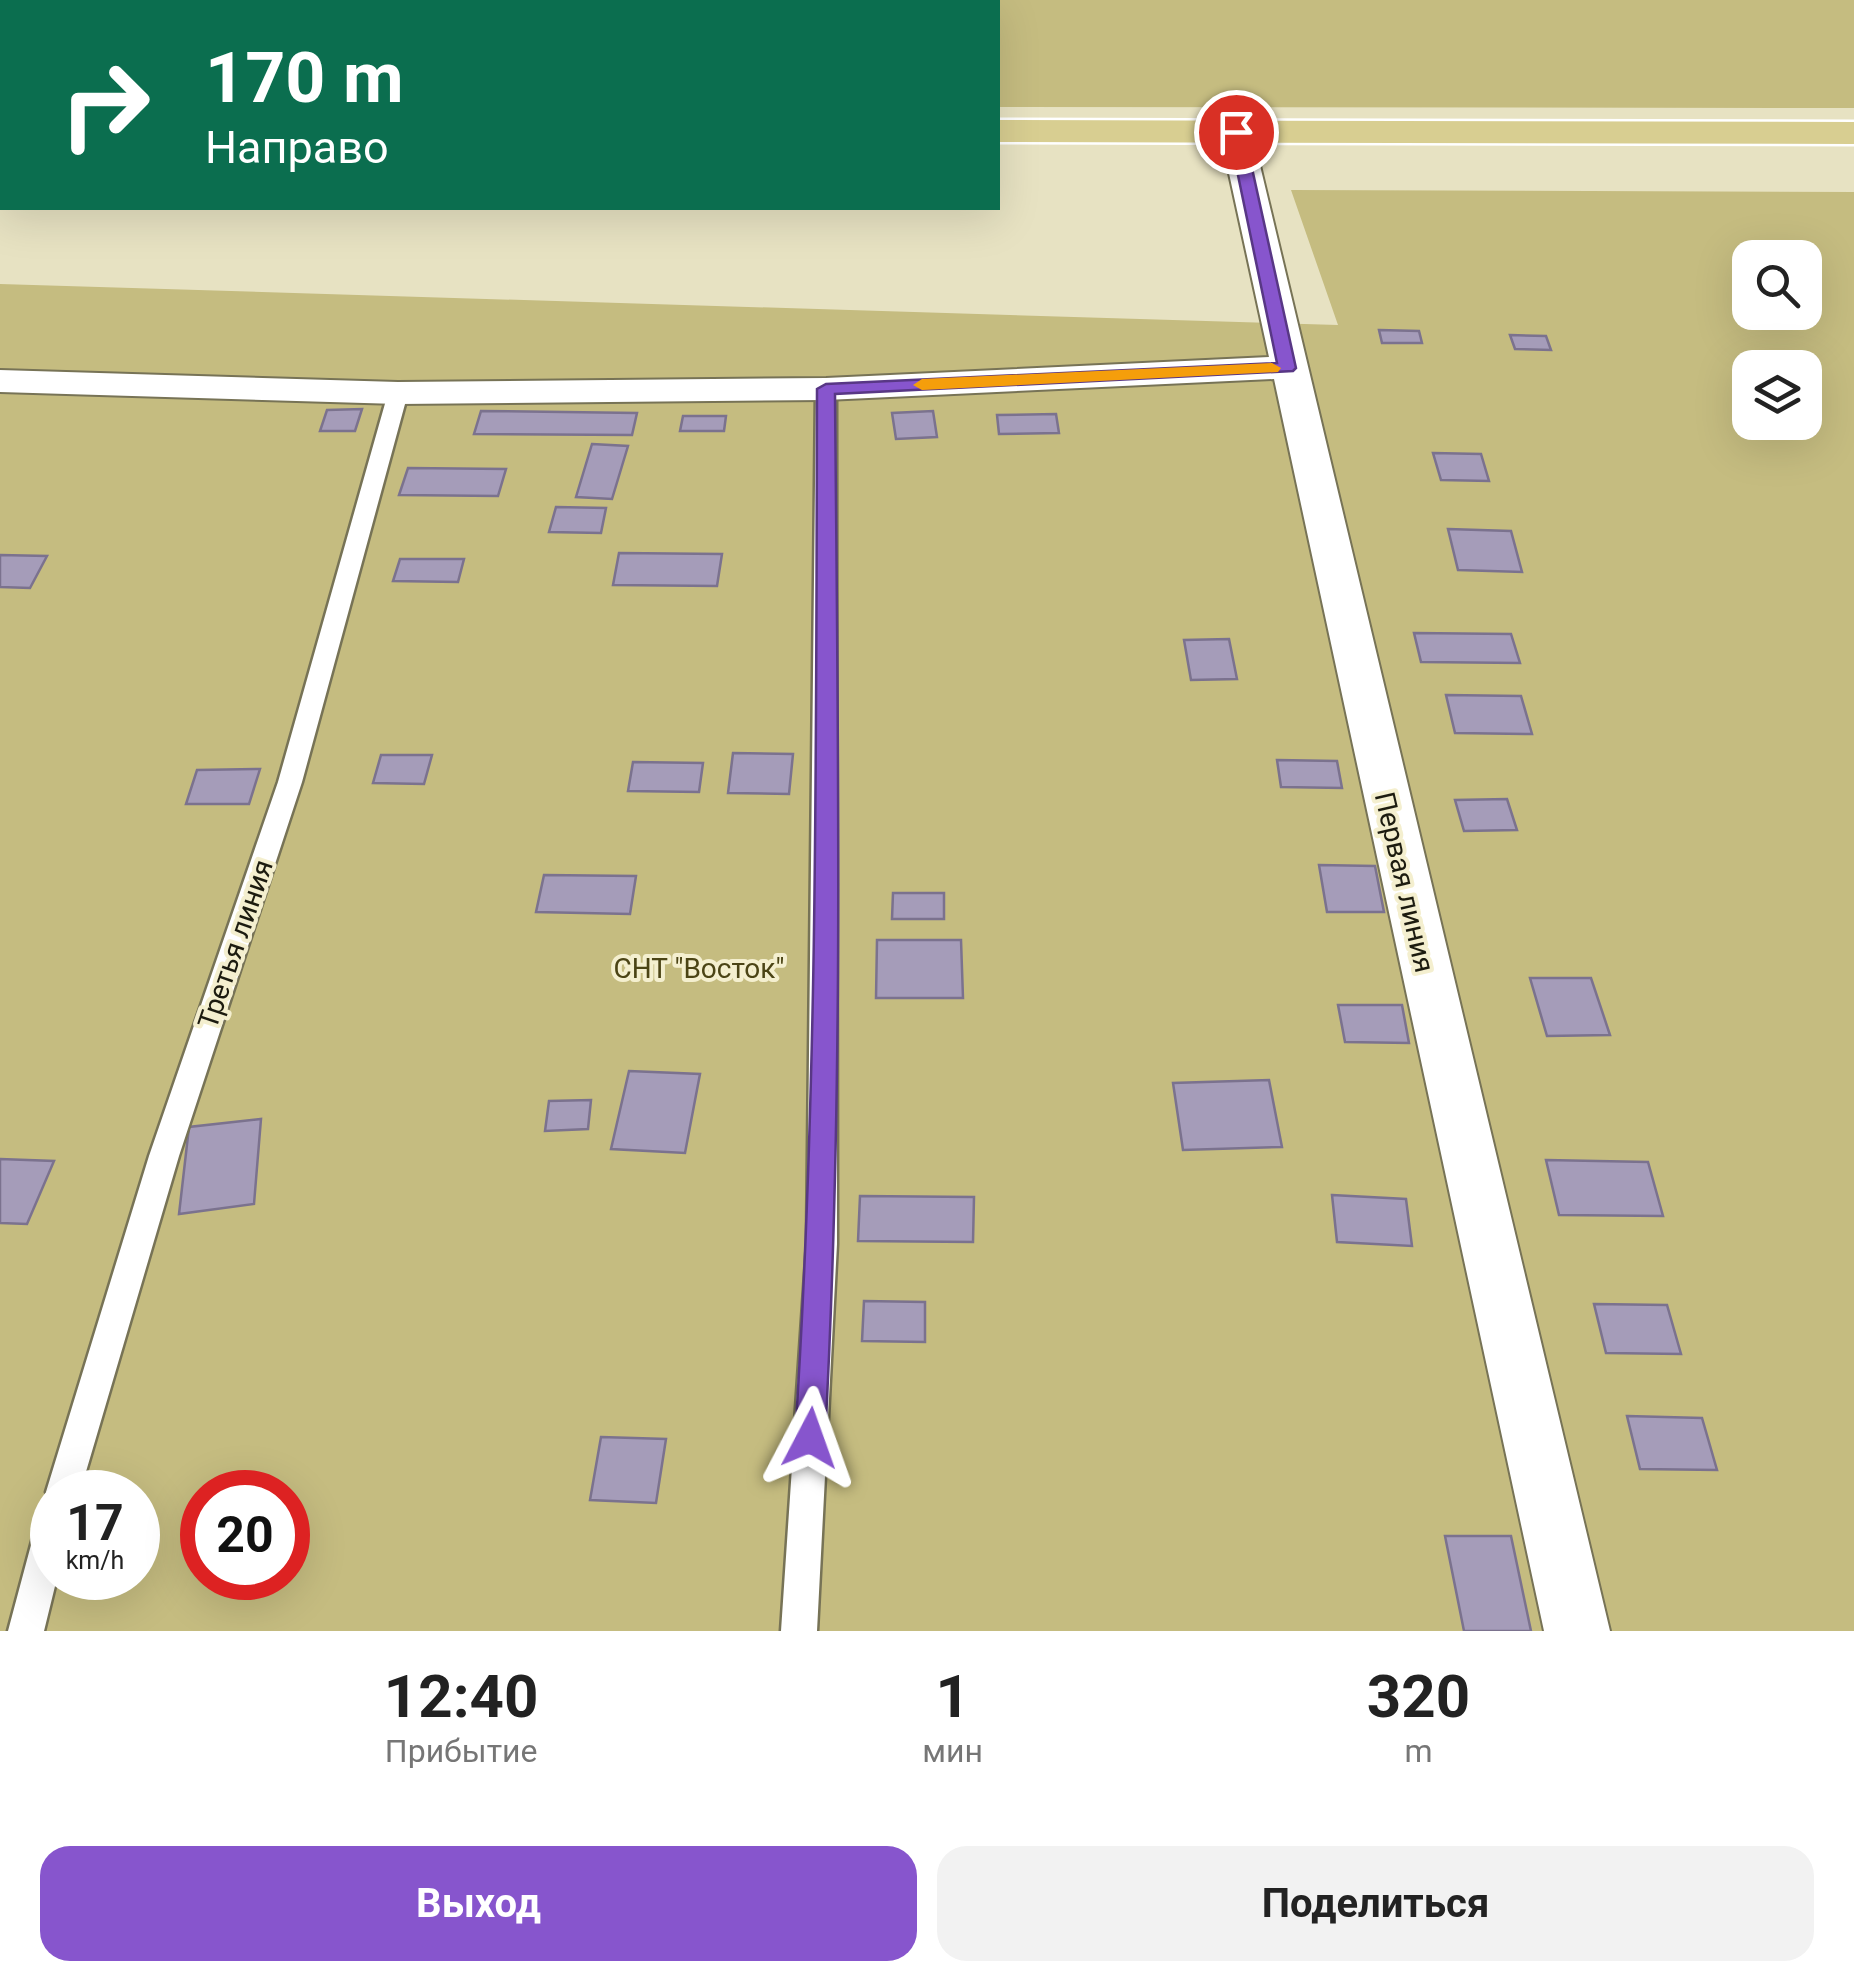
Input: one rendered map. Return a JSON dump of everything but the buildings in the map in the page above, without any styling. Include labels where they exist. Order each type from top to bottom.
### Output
[{"type":"main road","points":[[1000,131],[1854,132]]},
{"type":"street","name":"Первая линия","points":[[1236,132],[1577,1631]]},
{"type":"street","points":[[0,381],[398,393],[826,389],[1287,368]]},
{"type":"lane","points":[[798,1631],[822,1244],[828,813],[826,389]]},
{"type":"lane","name":"Третья линия","points":[[70,1470],[164,1156],[290,782],[398,393]]},
{"type":"lane","points":[[26,1631],[34,1600]]},
{"type":"green space","points":[[1000,0],[1854,0],[1854,108],[1000,107]]},
{"type":"green space","name":"СНТ \"Восток\"","points":[[1291,190],[1854,192],[1854,1631],[0,1631],[0,284],[1338,325]]},
{"type":"slow traffic","points":[[922,385],[1272,368]]},
{"type":"route","points":[[810,1438],[822,1244],[828,813],[826,389],[1287,368],[1236,132]]}]
